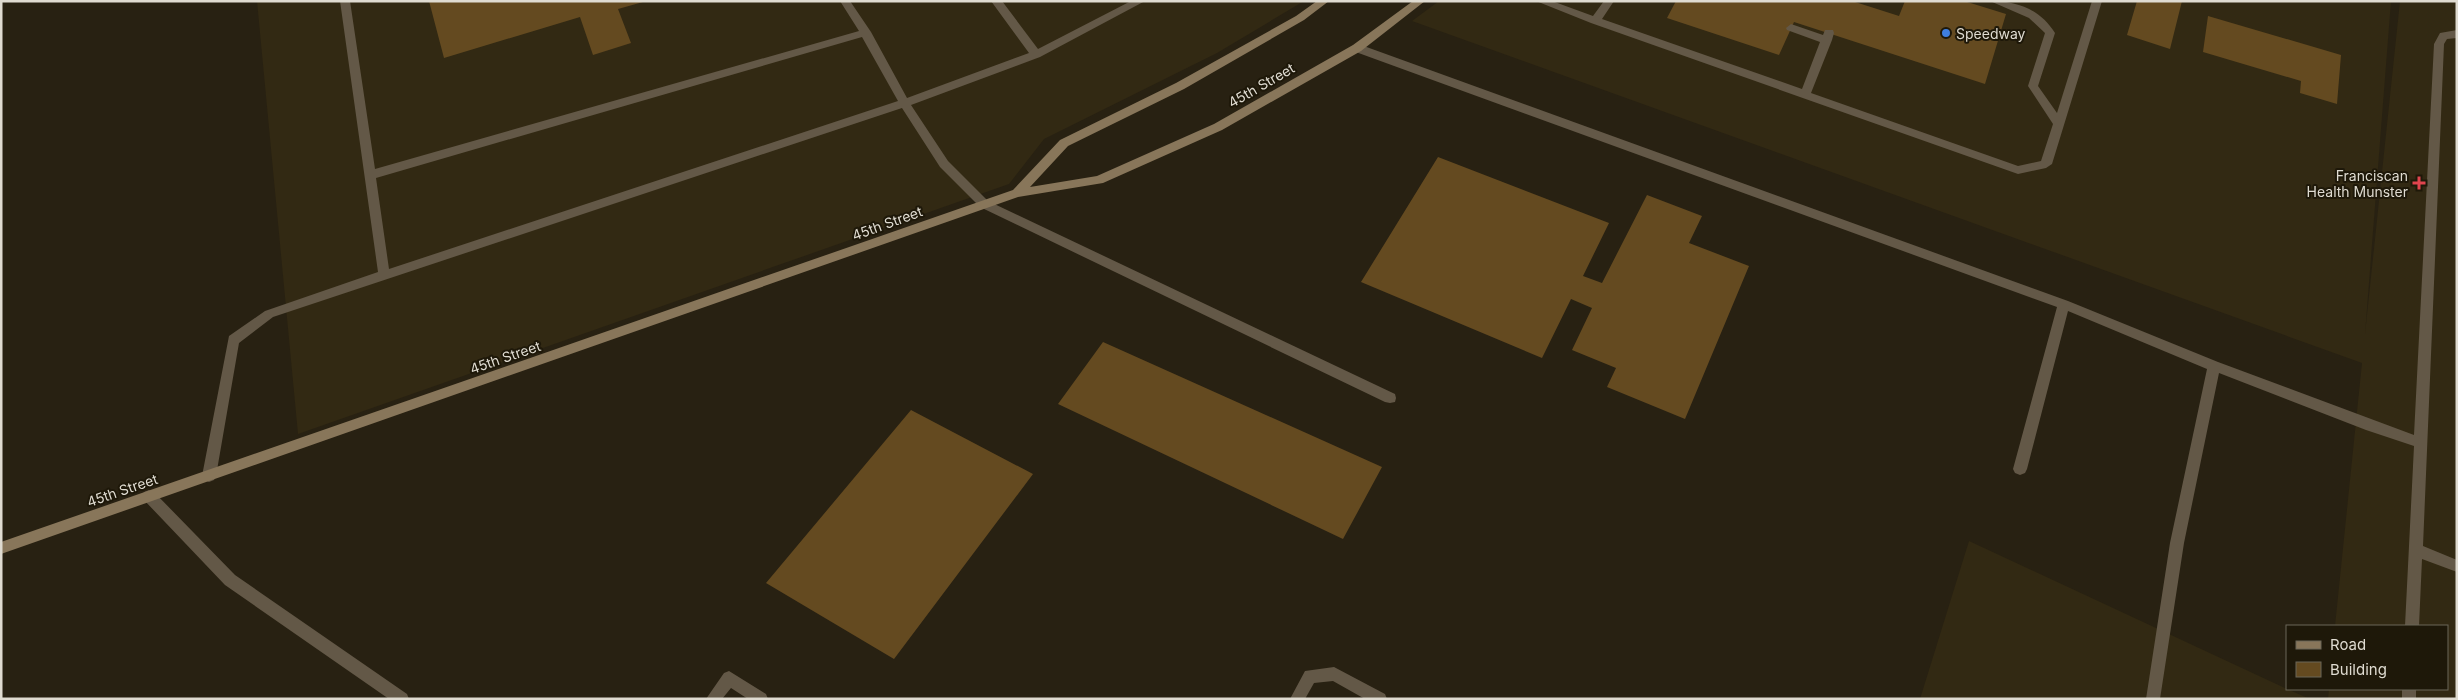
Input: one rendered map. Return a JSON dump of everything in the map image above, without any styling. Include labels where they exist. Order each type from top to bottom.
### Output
[{"type":"main road","name":"45th Street","points":[[1017,193],[1064,143],[1180,86],[1300,18],[1324,1]]},
{"type":"main road","name":"45th Street","points":[[1,548],[984,204],[1017,193],[1099,180],[1218,127],[1356,48],[1420,1]]},
{"type":"lane","points":[[345,1],[384,275]]},
{"type":"lane","points":[[845,1],[866,32],[904,102],[940,160],[984,204],[1390,398]]},
{"type":"lane","points":[[996,1],[1036,54]]},
{"type":"lane","points":[[209,476],[233,340],[269,314],[904,102],[1036,54],[1140,1]]},
{"type":"lane","points":[[1541,1],[2018,170],[2046,164],[2097,1]]},
{"type":"lane","points":[[1595,21],[1609,1]]},
{"type":"lane","points":[[1995,1],[2020,8],[2043,20],[2050,33],[2033,86],[2059,125]]},
{"type":"lane","points":[[1791,28],[1828,37],[1806,95]]},
{"type":"lane","points":[[370,176],[866,32]]},
{"type":"lane","points":[[2412,625],[2422,443],[2439,44],[2444,36],[2457,34]]},
{"type":"lane","points":[[1356,48],[2064,304],[2214,366],[2371,426],[2422,443]]},
{"type":"lane","points":[[2020,469],[2064,304]]},
{"type":"lane","points":[[2153,699],[2177,543],[2214,366]]},
{"type":"lane","points":[[149,496],[230,580],[402,699]]},
{"type":"lane","points":[[2416,550],[2457,566]]},
{"type":"lane","points":[[1297,699],[1310,676],[1334,674],[1380,699]]},
{"type":"lane","points":[[713,699],[729,678],[760,699]]},
{"type":"shaded area","points":[[257,1],[1304,1],[1217,53],[1044,139],[1009,184],[298,434]]},
{"type":"shaded area","points":[[1439,1],[2391,1],[2365,334],[2400,1],[2457,2],[2457,699],[2328,699],[2329,690],[2448,690],[2448,625],[2335,625],[2362,363],[1412,21]]},
{"type":"shaded area","points":[[1969,541],[2286,690],[2310,699],[1920,699]]},
{"type":"building","points":[[429,1],[643,2],[618,9],[631,43],[593,55],[580,17],[444,58]]},
{"type":"building","points":[[1676,1],[1852,1],[1899,16],[1905,1],[1964,1],[2006,14],[1985,84],[1794,22],[1779,55],[1667,18]]},
{"type":"building","points":[[2137,1],[2182,1],[2170,49],[2127,35]]},
{"type":"building","points":[[2208,16],[2341,55],[2337,104],[2300,93],[2301,81],[2203,52]]},
{"type":"building","points":[[1438,157],[1609,223],[1583,276],[1602,283],[1647,195],[1702,216],[1689,243],[1749,266],[1685,419],[1607,387],[1616,368],[1572,350],[1592,308],[1571,299],[1542,358],[1361,282]]},
{"type":"building","points":[[1103,342],[1382,467],[1343,539],[1058,404]]},
{"type":"building","points":[[911,410],[1033,474],[894,659],[766,583]]},
{"type":"place","name":"Speedway","points":[[1946,33]]},
{"type":"place","name":"Franciscan Health Munster","points":[[2419,183]]}]
